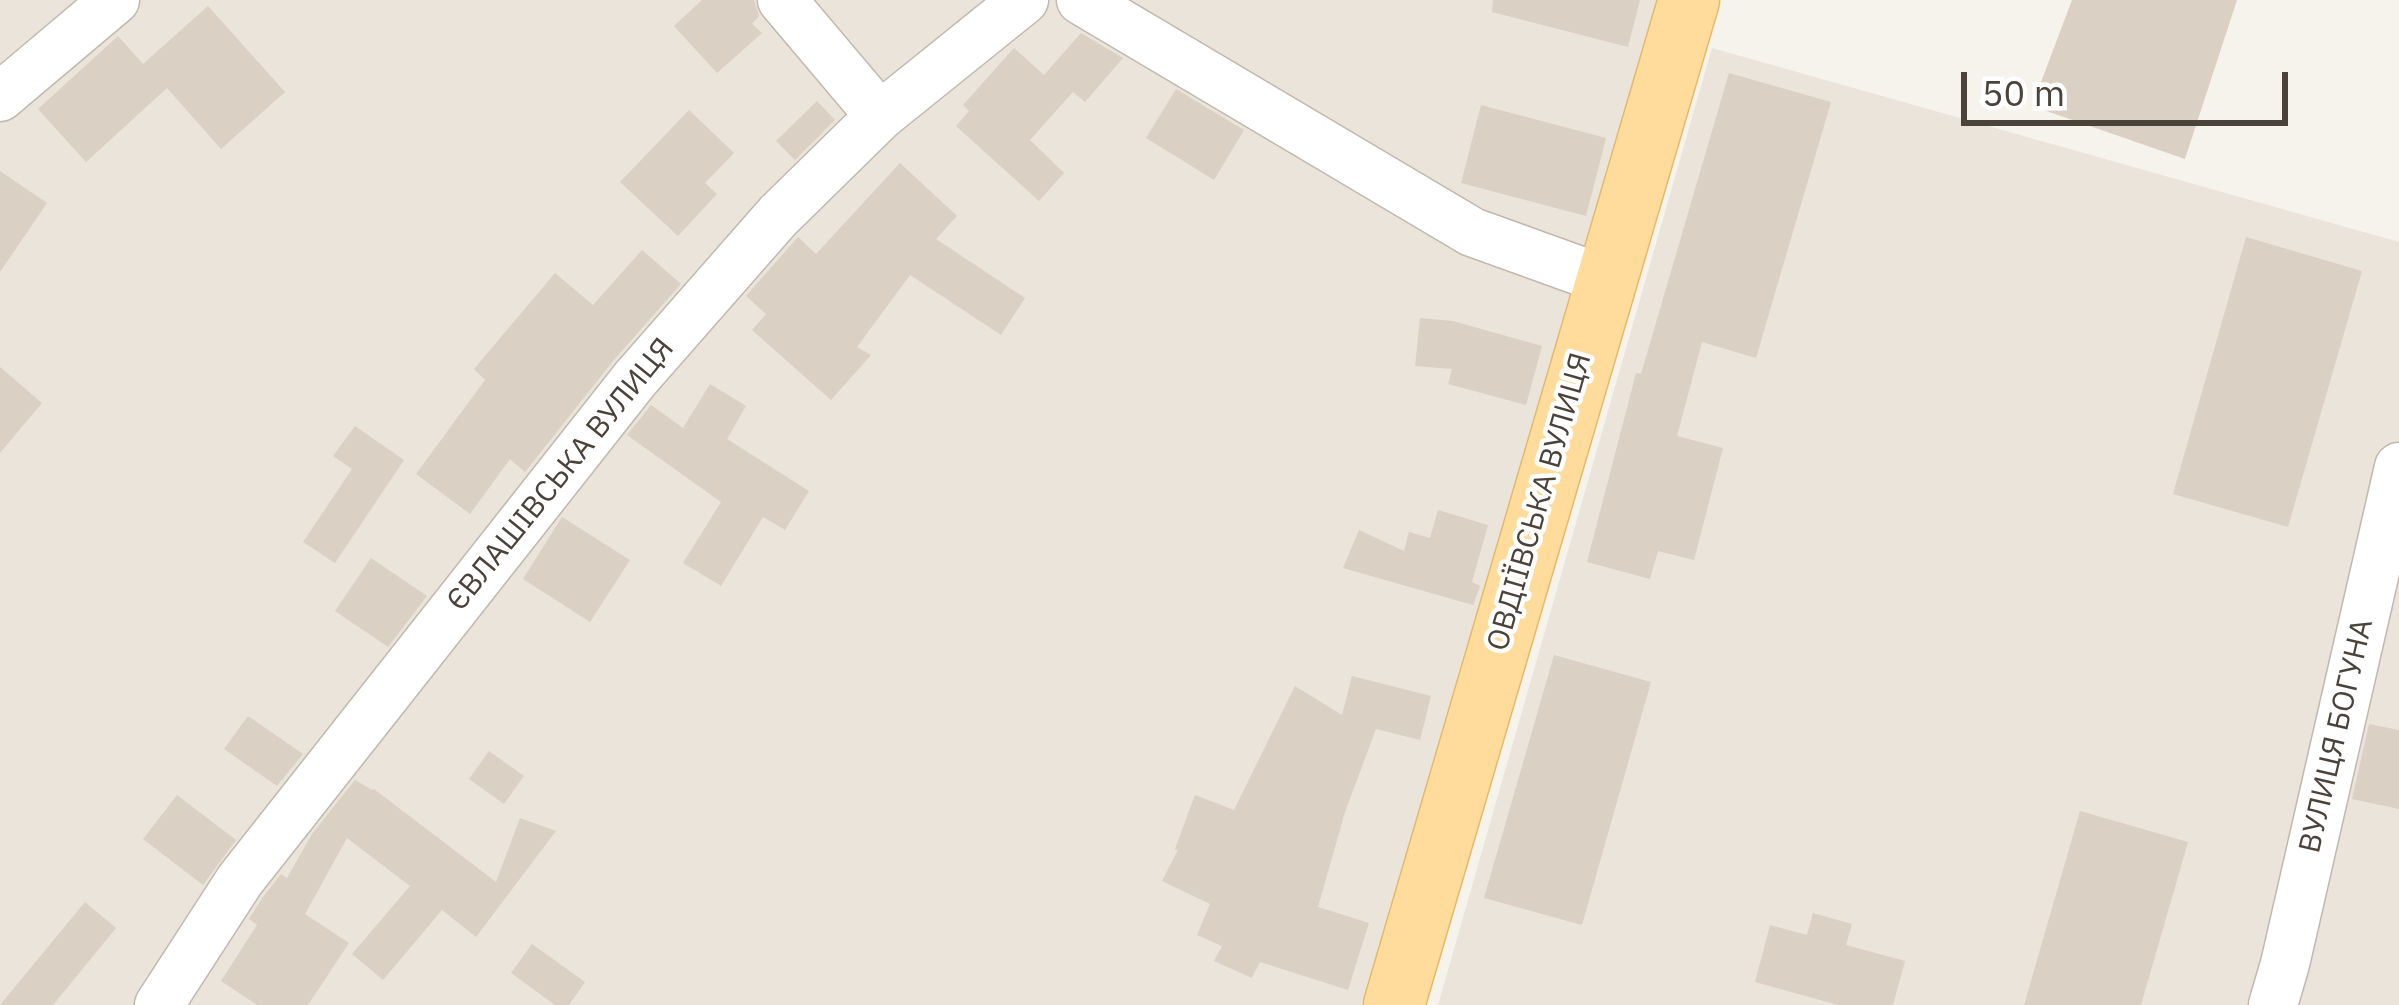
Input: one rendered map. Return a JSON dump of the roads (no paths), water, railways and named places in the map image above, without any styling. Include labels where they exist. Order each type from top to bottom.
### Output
[{"type":"main road","name":"ОВДІЇВСЬКА ВУЛИЦЯ","points":[[1394,1005],[1689,0]]},
{"type":"street","points":[[0,97],[115,0]]},
{"type":"street","points":[[782,0],[880,116]]},
{"type":"street","name":"ЄВЛАШІВСЬКА ВУЛИЦЯ","points":[[159,1005],[240,880],[634,379],[778,216],[880,116],[1024,0]]},
{"type":"street","points":[[1081,0],[1472,232],[1605,280]]},
{"type":"street","name":"ВУЛИЦЯ БОГУНА","points":[[2272,1005],[2399,467]]}]
